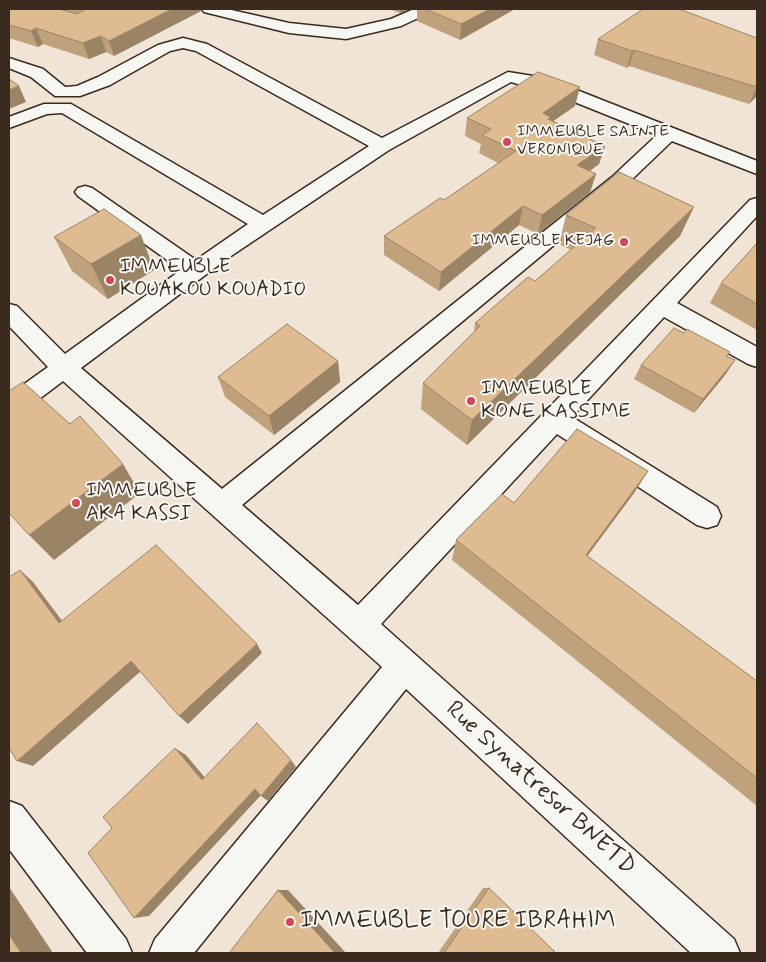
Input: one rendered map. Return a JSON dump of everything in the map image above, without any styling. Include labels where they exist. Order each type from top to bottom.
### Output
[{"type":"street","points":[[209,9],[289,28],[346,34],[396,23],[426,9]]},
{"type":"street","points":[[9,63],[37,73],[61,92],[80,91],[104,82],[164,48],[183,43],[201,48],[382,146]]},
{"type":"street","points":[[9,408],[262,224],[382,146],[508,77],[527,80],[568,93],[757,168]]},
{"type":"street","points":[[9,123],[44,109],[65,108],[262,224]]},
{"type":"street","points":[[222,505],[619,181],[668,134]]},
{"type":"street","points":[[85,192],[197,271]]},
{"type":"street","points":[[358,627],[757,204]]},
{"type":"street","points":[[661,305],[757,358]]},
{"type":"street","name":"Rue Synatresor BNETD","points":[[9,312],[63,367],[404,666],[720,953]]},
{"type":"street","points":[[554,419],[707,516]]},
{"type":"street","points":[[169,953],[404,666]]},
{"type":"street","points":[[9,819],[112,953]]},
{"type":"building","points":[[9,9],[59,9],[77,14],[86,9],[172,9],[109,41],[101,36],[83,43],[36,28],[31,31],[9,25]]},
{"type":"building","points":[[425,9],[490,9],[461,24]]},
{"type":"building","points":[[643,9],[679,9],[757,38],[757,87],[634,50],[632,51],[598,39]]},
{"type":"building","points":[[538,72],[580,87],[543,113],[551,117],[548,119],[605,146],[577,165],[596,174],[542,215],[523,206],[441,272],[384,236],[440,198],[444,200],[516,151],[482,135],[491,129],[467,118]]},
{"type":"building","points":[[9,79],[19,86],[9,90]]},
{"type":"building","points":[[619,172],[694,207],[472,420],[423,383],[480,326],[475,323],[528,277],[535,281],[596,228],[566,215]]},
{"type":"building","points":[[104,209],[141,235],[91,264],[54,237]]},
{"type":"building","points":[[757,243],[757,304],[721,283]]},
{"type":"building","points":[[287,324],[338,361],[269,416],[218,377]]},
{"type":"building","points":[[674,328],[684,333],[687,329],[730,352],[726,356],[735,360],[703,399],[641,365]]},
{"type":"building","points":[[23,382],[70,424],[80,416],[123,464],[29,535],[9,513],[9,391]]},
{"type":"building","points":[[577,429],[648,471],[586,555],[757,681],[757,778],[456,540],[502,494],[514,503]]},
{"type":"building","points":[[156,545],[257,644],[179,716],[131,661],[17,761],[9,748],[9,577],[20,570],[59,623]]},
{"type":"building","points":[[257,723],[291,760],[261,796],[255,789],[134,918],[88,853],[112,828],[103,817],[175,748],[202,780]]},
{"type":"building","points":[[489,888],[556,953],[444,953]]},
{"type":"building","name":"IMMEUBLE TOURE IBRAHIM","points":[[278,890],[335,953],[229,953]]},
{"type":"building","points":[[9,934],[21,953],[9,953]]},
{"type":"place","name":"IMMEUBLE SAINTE VERONIQUE","points":[[507,142]]},
{"type":"place","name":"IMMEUBLE KEJAG","points":[[624,242]]},
{"type":"place","name":"IMMEUBLE KOUAKOU KOUADIO","points":[[110,280]]},
{"type":"place","name":"IMMEUBLE KONE KASSIME","points":[[471,401]]},
{"type":"place","name":"IMMEUBLE AKA KASSI","points":[[76,503]]},
{"type":"place","name":"IMMEUBLE TOURE IBRAHIM","points":[[290,922]]}]
